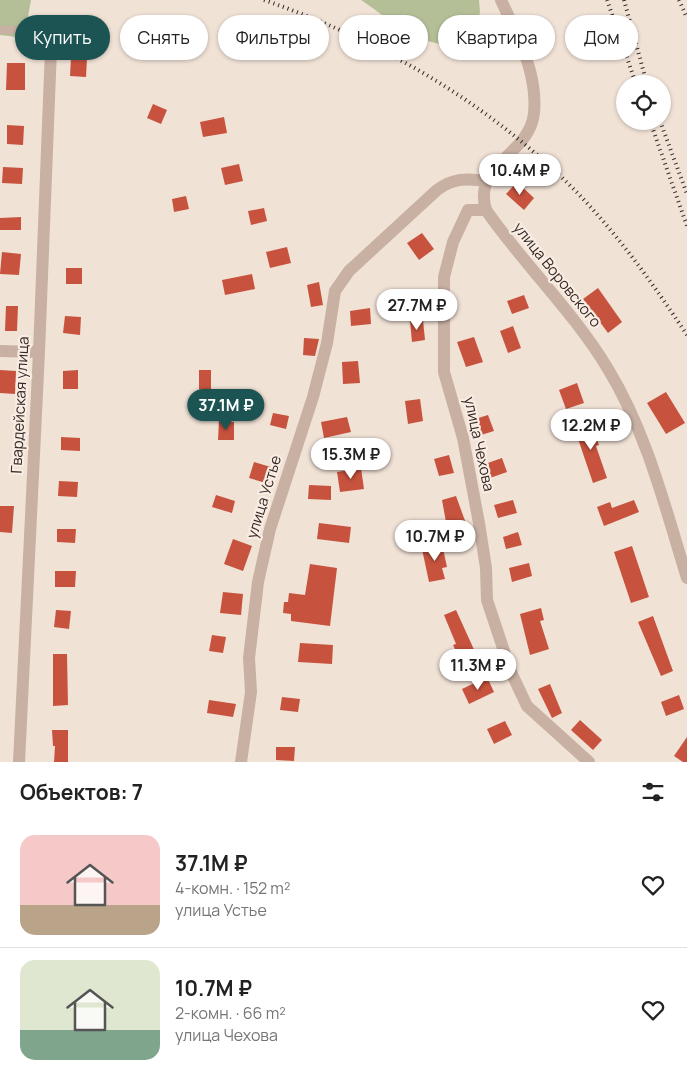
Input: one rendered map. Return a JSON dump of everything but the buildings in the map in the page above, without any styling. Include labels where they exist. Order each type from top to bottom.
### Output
[{"type":"street","points":[[486,210],[482,199],[486,181],[492,170],[522,142],[534,115],[534,95],[526,58],[502,0]]},
{"type":"street","name":"Гвардейская улица","points":[[19,762],[40,352],[51,60]]},
{"type":"street","name":"улица Устье","points":[[241,762],[251,692],[249,658],[258,582],[270,529],[313,397],[327,343],[335,291],[349,272],[447,182],[458,179],[486,181]]},
{"type":"street","name":"улица Чехова","points":[[486,210],[468,210],[453,242],[444,277],[444,372],[463,438],[486,568],[487,600],[511,672],[527,706],[589,762]]},
{"type":"street","name":"улица Воровского","points":[[486,210],[593,345],[621,392],[645,449],[687,578]]},
{"type":"street","points":[[0,351],[40,352]]},
{"type":"lane","points":[[0,30],[15,30]]},
{"type":"green space","points":[[0,0],[31,0],[28,15],[15,15],[15,37],[0,35]]},
{"type":"green space","points":[[361,0],[479,0],[479,15],[438,15],[438,44],[428,41],[428,15],[383,15]]},
{"type":"railway","points":[[264,0],[343,31],[418,70],[489,116],[522,142],[573,188],[609,228],[657,291],[687,335]]},
{"type":"railway","points":[[607,0],[633,75]]},
{"type":"railway","points":[[624,0],[645,75]]},
{"type":"railway","points":[[679,0],[687,18]]},
{"type":"railway","points":[[653,130],[687,226]]},
{"type":"railway","points":[[663,130],[687,194]]}]
